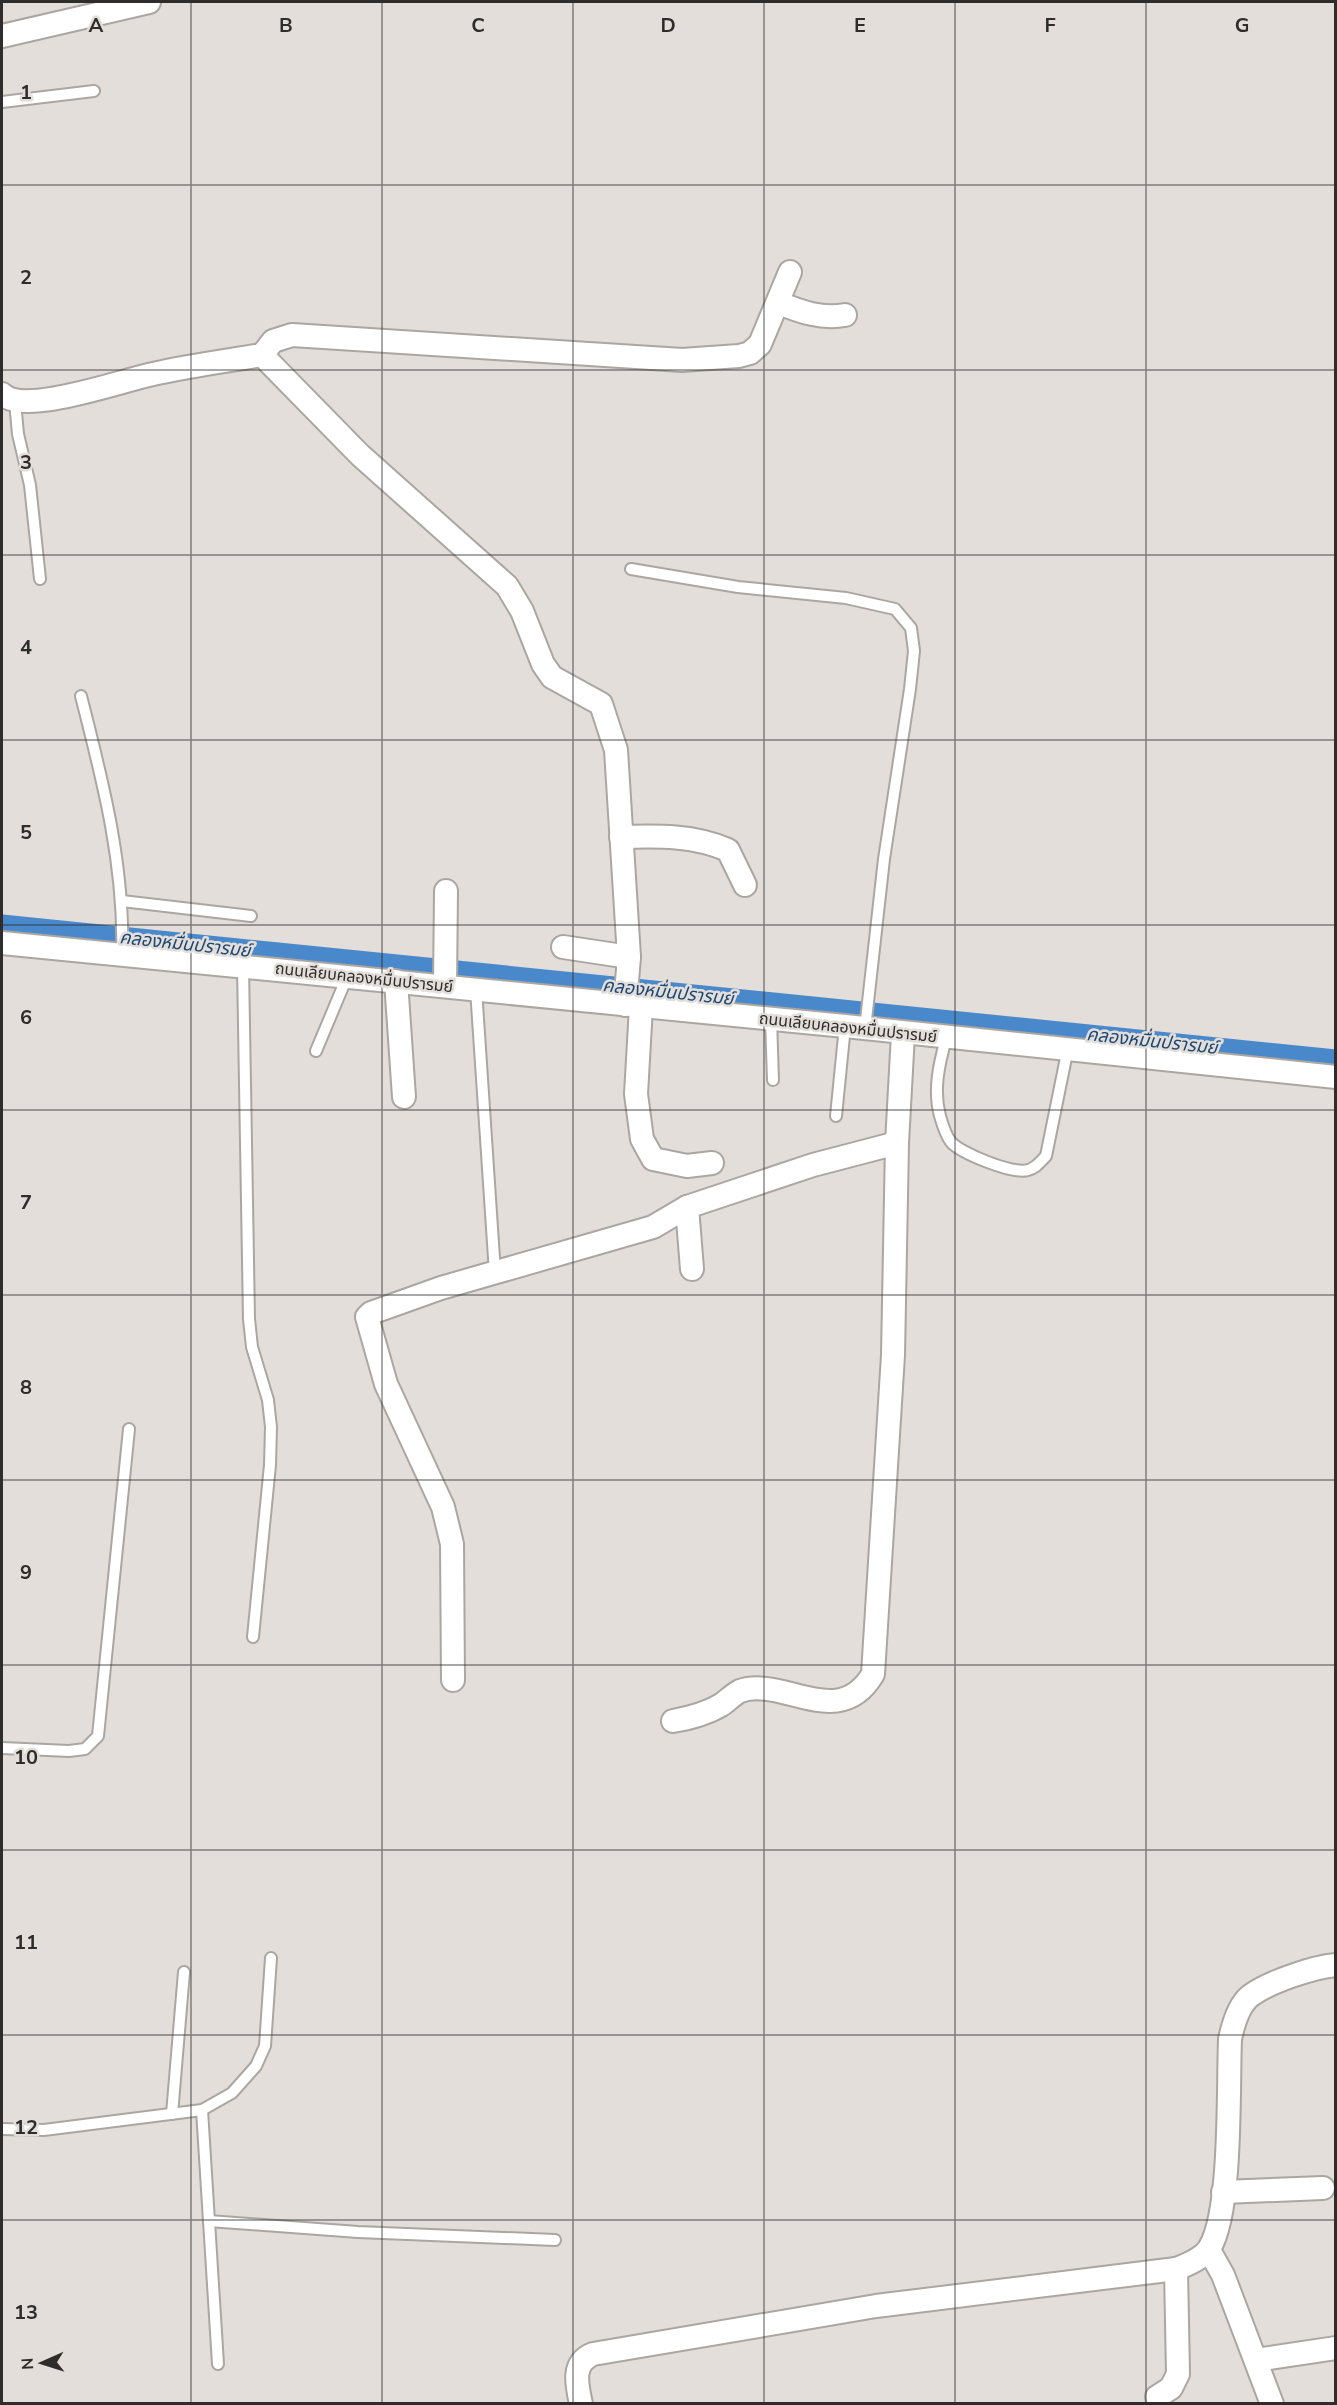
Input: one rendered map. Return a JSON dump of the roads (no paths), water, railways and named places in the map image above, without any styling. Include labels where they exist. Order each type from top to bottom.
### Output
[{"type":"street","points":[[2,36],[149,2]]},
{"type":"street","points":[[8,398],[69,395],[153,374],[262,355],[273,341],[292,335],[590,356],[682,360],[739,356],[750,353],[760,344],[790,272]]},
{"type":"street","points":[[779,303],[812,315],[829,318],[845,315]]},
{"type":"street","points":[[262,355],[360,455],[507,586],[522,611],[543,664],[552,677],[601,704],[616,750],[636,1094],[642,1139],[653,1159],[687,1166],[712,1163]]},
{"type":"street","points":[[621,837],[688,837],[708,842],[728,850],[745,885]]},
{"type":"street","points":[[445,971],[446,891]]},
{"type":"street","name":"ถนนเลียบคลองหมื่นปรารมย์","points":[[2,943],[122,951],[396,981],[445,971],[476,989],[631,1002],[771,1019],[862,1017],[903,1034],[1068,1047],[1335,1077]]},
{"type":"street","points":[[563,948],[629,963]]},
{"type":"street","points":[[396,981],[404,1097]]},
{"type":"street","points":[[673,1721],[700,1715],[741,1691],[780,1692],[820,1702],[846,1697],[865,1688],[873,1674],[893,1355],[897,1143],[903,1034]]},
{"type":"street","points":[[453,1680],[452,1544],[442,1507],[386,1384],[367,1317],[371,1313],[441,1288],[653,1227],[687,1207],[813,1165],[897,1143]]},
{"type":"street","points":[[687,1207],[692,1269]]},
{"type":"street","points":[[1272,2403],[1215,2261],[1219,2222],[1235,2191],[1230,2039],[1234,2022],[1249,1997],[1283,1981],[1335,1965]]},
{"type":"street","points":[[1235,2191],[1323,2188]]},
{"type":"street","points":[[581,2403],[576,2372],[583,2360],[593,2354],[876,2306],[1177,2280],[1215,2261]]},
{"type":"street","points":[[1157,2397],[1171,2388],[1178,2374],[1177,2280]]},
{"type":"street","points":[[1256,2360],[1335,2348]]},
{"type":"lane","points":[[2,102],[94,91]]},
{"type":"lane","points":[[8,398],[30,485],[40,579]]},
{"type":"lane","points":[[631,569],[738,587],[846,598],[895,609],[911,628],[914,651],[910,689],[862,1017],[836,1116]]},
{"type":"lane","points":[[81,696],[108,807],[122,901],[122,951]]},
{"type":"lane","points":[[122,901],[251,916]]},
{"type":"lane","points":[[243,966],[249,1319],[252,1347],[267,1400],[271,1427],[270,1466],[252,1637]]},
{"type":"lane","points":[[316,1051],[347,977]]},
{"type":"lane","points":[[476,989],[495,1273]]},
{"type":"lane","points":[[771,1019],[774,1080]]},
{"type":"lane","points":[[946,1039],[938,1068],[937,1095],[940,1117],[951,1142],[971,1154],[1023,1171],[1036,1166],[1046,1156],[1068,1047]]},
{"type":"lane","points":[[2,1748],[69,1751],[85,1749],[98,1736],[129,1429]]},
{"type":"lane","points":[[2,2129],[44,2130],[202,2110],[232,2093],[256,2066],[265,2046],[271,1958]]},
{"type":"lane","points":[[172,2114],[184,1972]]},
{"type":"lane","points":[[202,2110],[218,2364]]},
{"type":"lane","points":[[209,2221],[358,2232],[555,2240]]},
{"type":"waterway","name":"คลองหมื่นปรารมย์","points":[[2,925],[1336,1060]]}]
